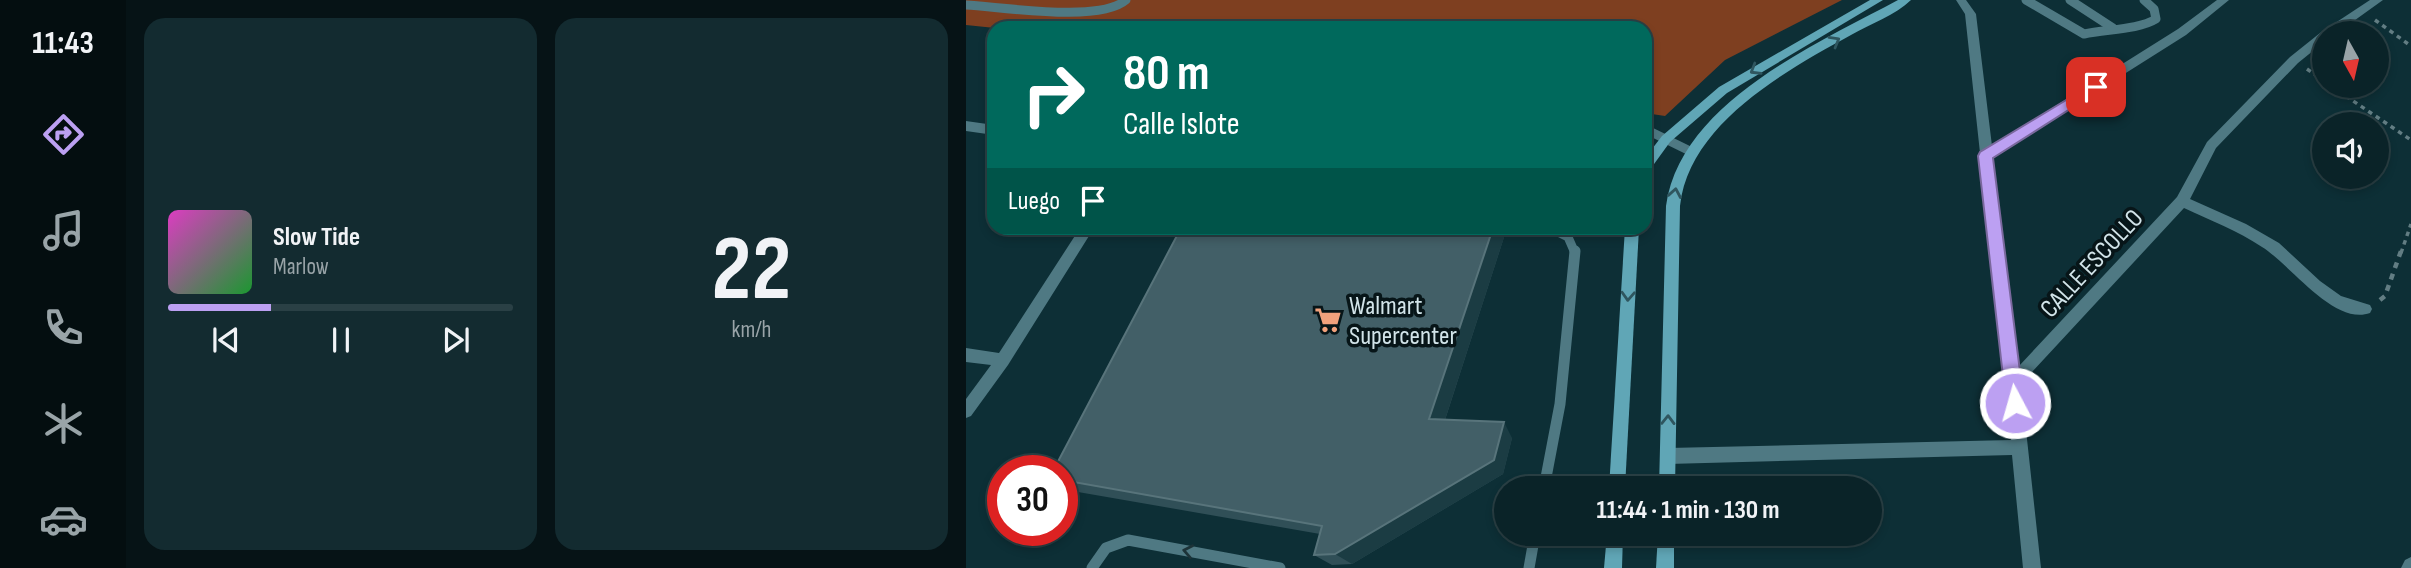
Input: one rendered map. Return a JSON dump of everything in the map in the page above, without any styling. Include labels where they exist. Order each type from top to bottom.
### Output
[{"type":"main road","points":[[1652,158],[1666,139],[1723,90],[1878,0]]},
{"type":"main road","points":[[1667,476],[1673,206],[1677,180],[1709,128],[1746,96],[1790,66],[1906,0]]},
{"type":"main road","points":[[1618,476],[1632,235]]},
{"type":"main road","points":[[1613,568],[1614,546]]},
{"type":"main road","points":[[1665,546],[1665,568]]},
{"type":"street","points":[[1961,0],[1970,14],[2032,568]]},
{"type":"street","points":[[1985,156],[2182,32],[2224,0]]},
{"type":"street","points":[[2348,21],[2378,0]]},
{"type":"street","name":"CALLE ESCOLLO","points":[[2013,382],[2182,201],[2211,145],[2294,60],[2312,46]]},
{"type":"street","points":[[966,126],[987,129]]},
{"type":"street","points":[[2182,201],[2273,246],[2330,300],[2347,307],[2365,309]]},
{"type":"street","points":[[966,411],[1003,360],[1083,235]]},
{"type":"street","points":[[966,355],[1003,360]]},
{"type":"street","points":[[1668,456],[2019,447]]},
{"type":"lane","points":[[966,5],[1088,13],[1117,8],[1126,0]]},
{"type":"lane","points":[[2026,0],[2084,34],[2113,28],[2145,26],[2156,19],[2154,9],[2144,0]]},
{"type":"lane","points":[[2070,0],[2113,28]]},
{"type":"lane","points":[[1652,133],[1692,152]]},
{"type":"lane","points":[[1546,476],[1560,404],[1576,255],[1574,242],[1569,235]]},
{"type":"lane","points":[[1092,568],[1098,553],[1111,542],[1128,540],[1280,568]]},
{"type":"lane","points":[[1529,568],[1533,546]]},
{"type":"path","points":[[2363,11],[2411,46]]},
{"type":"path","points":[[2350,98],[2411,140]]},
{"type":"path","points":[[2365,309],[2385,296],[2411,224]]},
{"type":"shaded area","points":[[966,0],[1842,0],[1725,60],[1665,116],[1652,114],[1652,21],[987,21],[987,27],[966,25]]},
{"type":"building","points":[[1177,235],[1491,235],[1429,419],[1504,422],[1494,460],[1335,554],[1314,555],[1322,526],[1078,483],[1078,455],[1061,455]]},
{"type":"place","name":"Walmart Supercenter","points":[[1328,320]]},
{"type":"route","points":[[2015,403],[1985,156],[2096,87]]}]
